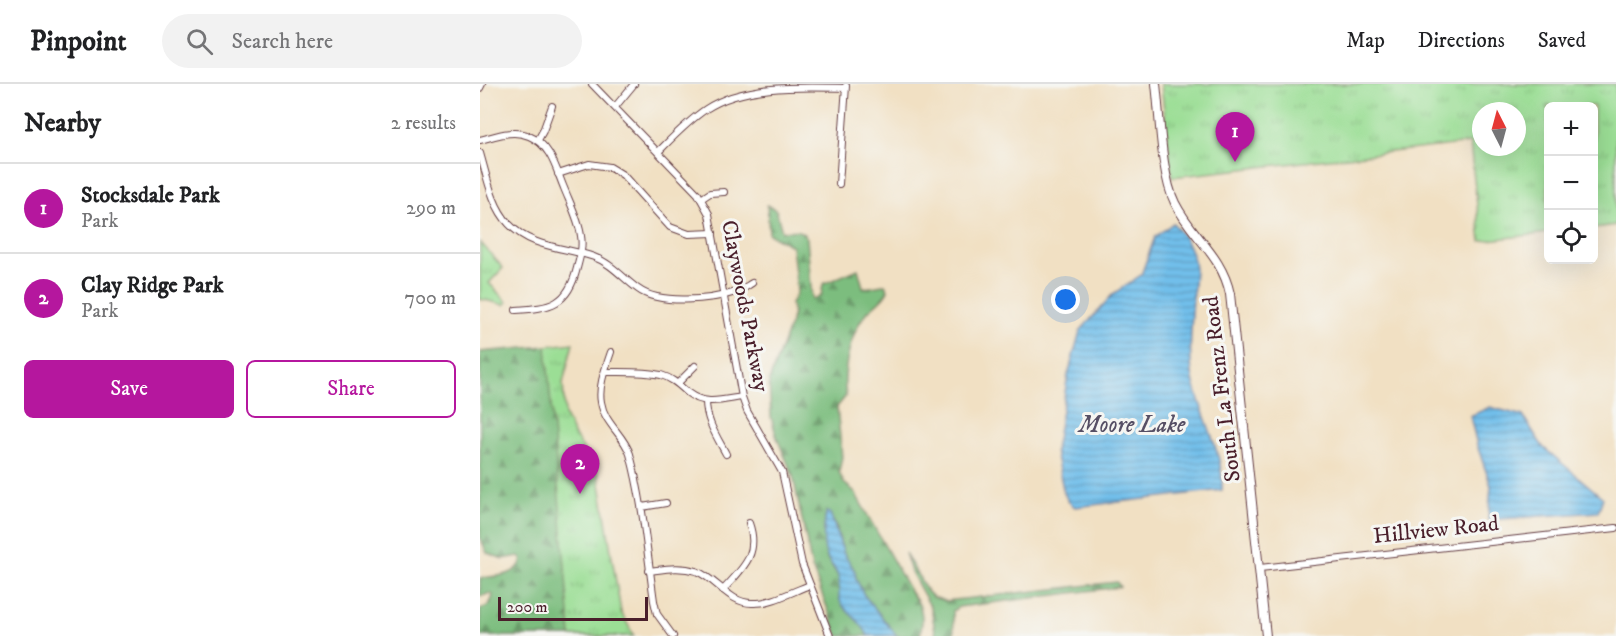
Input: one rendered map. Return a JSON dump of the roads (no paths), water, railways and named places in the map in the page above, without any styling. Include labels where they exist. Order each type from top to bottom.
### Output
[{"type":"street","points":[[480,88],[482,84]]},
{"type":"street","name":"Claywoods Parkway","points":[[592,84],[701,199],[709,214],[742,397],[747,411],[782,472],[802,564],[830,636]]},
{"type":"street","points":[[615,107],[634,84]]},
{"type":"street","name":"South La Frenz Road","points":[[1156,84],[1166,172],[1172,196],[1183,216],[1219,263],[1230,294],[1266,636]]},
{"type":"street","points":[[658,152],[705,109],[729,97],[751,92],[845,86],[839,184]]},
{"type":"street","points":[[537,140],[543,131],[552,106]]},
{"type":"street","points":[[480,141],[511,133],[524,134],[537,140],[548,151],[580,230],[582,246],[574,281],[562,298],[548,307],[516,310]]},
{"type":"street","points":[[480,153],[495,202],[509,225],[537,243],[601,260],[638,289],[658,299],[674,300],[737,292],[752,283]]},
{"type":"street","points":[[558,174],[589,164],[610,167],[623,175],[670,227],[689,234],[714,233]]},
{"type":"street","points":[[701,199],[710,193],[724,192]]},
{"type":"street","points":[[611,352],[600,400],[603,410],[629,451],[642,507],[649,571],[657,614],[672,636]]},
{"type":"street","points":[[678,383],[695,366]]},
{"type":"street","points":[[605,372],[663,376],[678,383],[699,400],[712,402],[742,397]]},
{"type":"street","points":[[706,401],[706,412],[726,454]]},
{"type":"street","points":[[642,507],[666,503]]},
{"type":"street","points":[[723,590],[749,560],[753,534],[749,523]]},
{"type":"street","name":"Hillview Road","points":[[1260,568],[1616,528]]},
{"type":"street","points":[[649,571],[680,568],[696,572],[708,577],[739,600],[749,603],[760,603],[810,585]]},
{"type":"water","name":"Moore Lake","points":[[1173,223],[1186,241],[1194,259],[1191,338],[1193,379],[1216,448],[1222,476],[1222,490],[1075,507],[1064,493],[1055,451],[1068,375],[1080,331],[1113,294],[1141,275],[1155,237]]},
{"type":"water","points":[[1490,407],[1523,416],[1543,447],[1603,498],[1598,512],[1488,520],[1491,486],[1470,416]]},
{"type":"water","points":[[826,512],[830,513],[844,554],[855,571],[856,579],[864,595],[897,636],[868,636],[841,603],[838,577],[824,548]]},
{"type":"place","name":"Stocksdale Park","points":[[1235,162]]},
{"type":"place","name":"Clay Ridge Park","points":[[580,494]]}]
